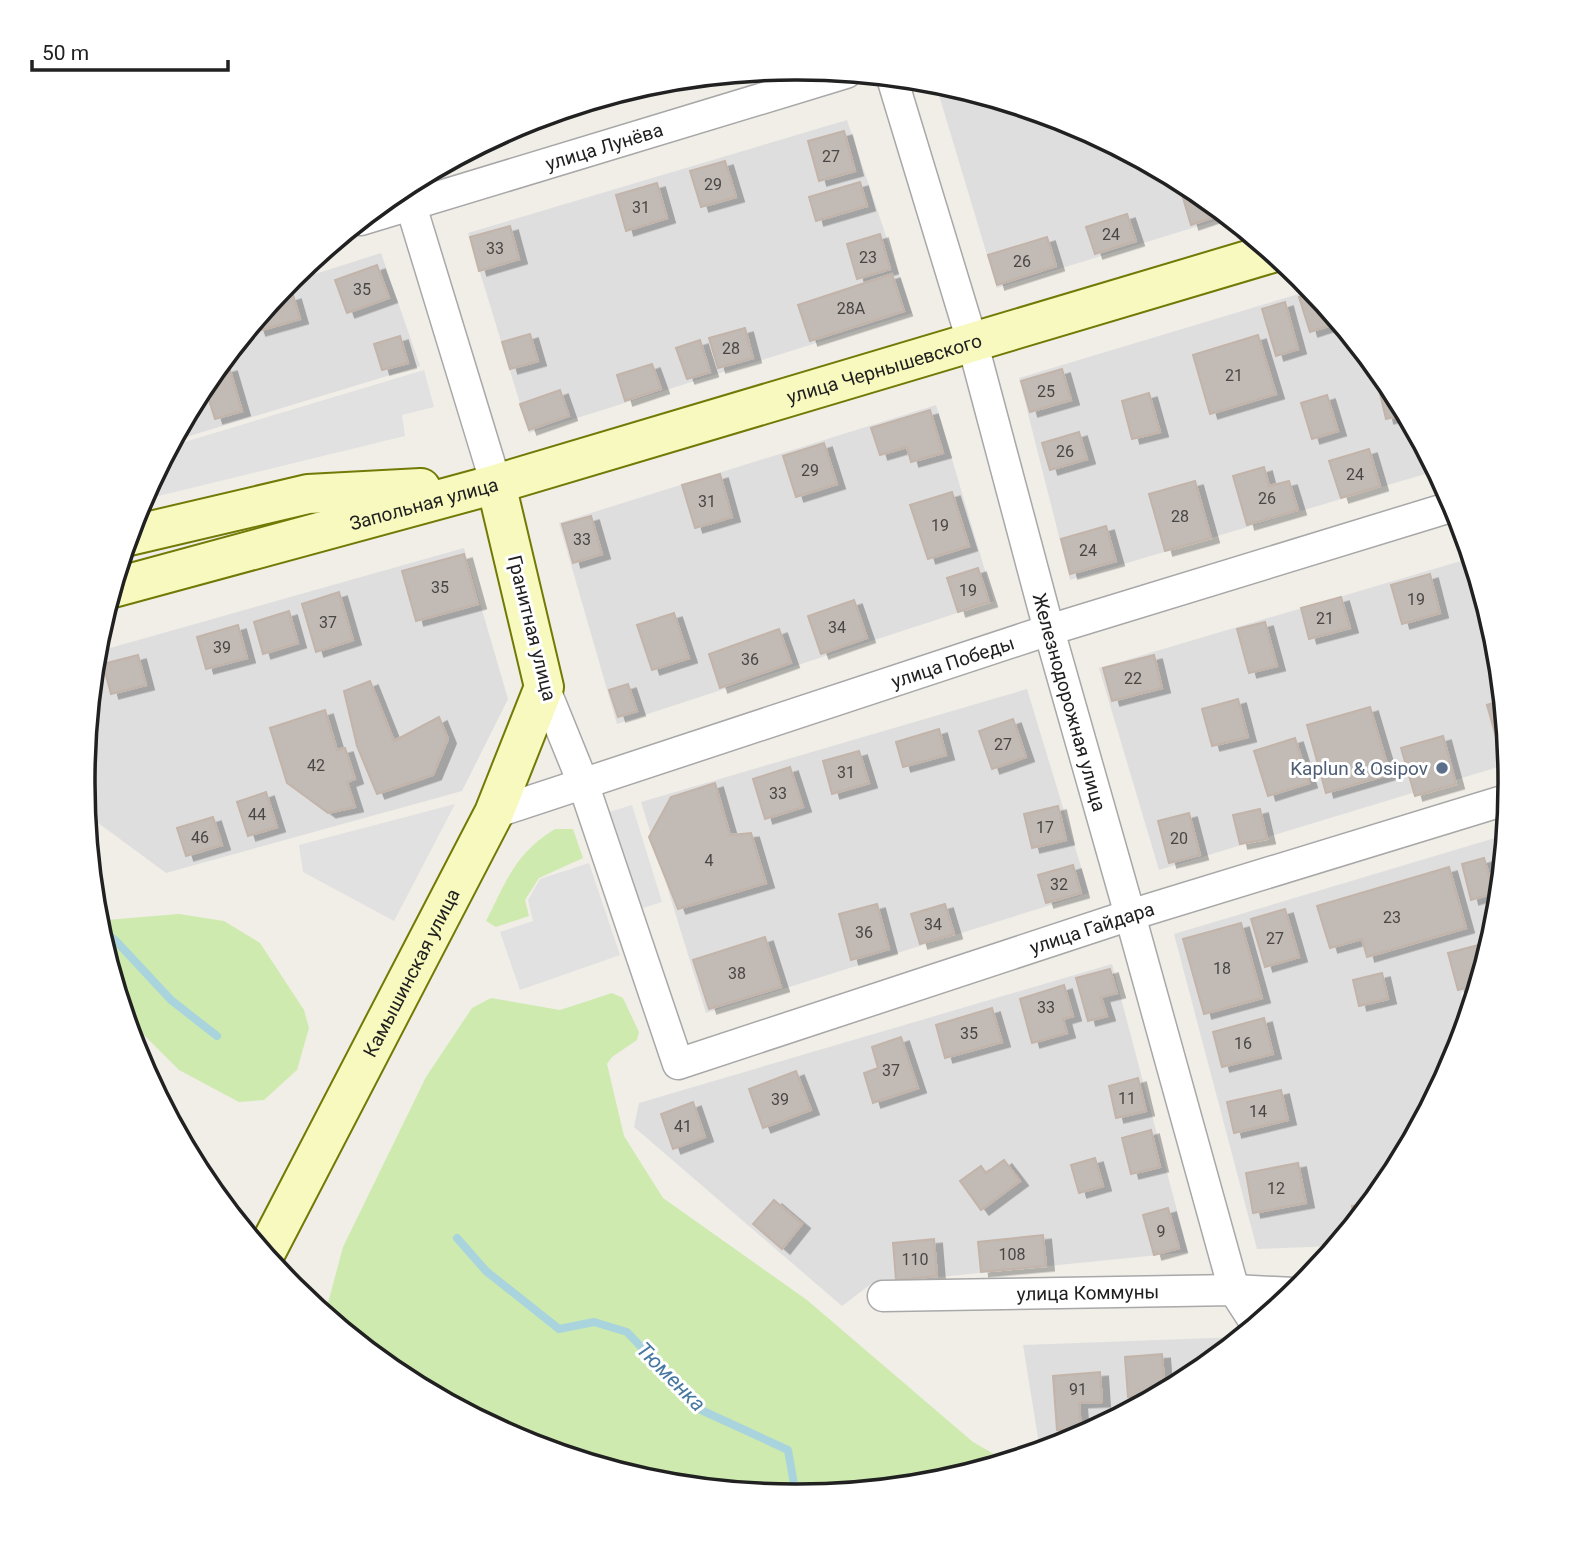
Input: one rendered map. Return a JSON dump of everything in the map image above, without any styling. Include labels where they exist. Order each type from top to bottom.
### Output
[{"type":"street","name":"улица Лунёва","points":[[415,194],[818,81]]},
{"type":"street","name":"Железнодорожная улица","points":[[895,88],[972,341],[1049,630],[1234,1290],[1251,1316]]},
{"type":"street","name":"Гранитная улица","points":[[408,199],[496,484],[544,687],[583,783],[678,1064]]},
{"type":"street","name":"улица Чернышевского","points":[[496,484],[1261,256]]},
{"type":"street","name":"Запольная улица","points":[[141,533],[308,494],[496,484]]},
{"type":"street","name":"Запольная улица","points":[[123,585],[496,484]]},
{"type":"street","name":"улица Победы","points":[[494,813],[1049,630],[1443,509]]},
{"type":"street","name":"Камышинская улица","points":[[269,1245],[494,813],[544,687]]},
{"type":"street","name":"улица Гайдара","points":[[678,1064],[1130,915],[1497,803]]},
{"type":"street","name":"улица Коммуны","points":[[883,1296],[1234,1290],[1277,1292]]},
{"type":"shaded area","points":[[939,95],[978,104],[1065,134],[1147,174],[1217,220],[997,288]]},
{"type":"shaded area","points":[[847,120],[912,313],[529,433],[468,233]]},
{"type":"shaded area","points":[[381,253],[420,366],[186,437],[213,392],[240,355],[269,319],[312,275]]},
{"type":"shaded area","points":[[1300,294],[1324,319],[1380,392],[1427,473],[1070,580],[1019,378]]},
{"type":"shaded area","points":[[424,370],[434,407],[402,415],[405,436],[156,497],[183,442]]},
{"type":"shaded area","points":[[936,405],[994,601],[617,724],[559,523]]},
{"type":"shaded area","points":[[464,548],[508,699],[462,791],[166,873],[97,822],[97,736],[107,649]]},
{"type":"shaded area","points":[[1462,561],[1485,645],[1492,690],[1497,767],[1159,870],[1099,668]]},
{"type":"shaded area","points":[[1027,689],[1089,893],[706,1013],[641,802]]},
{"type":"shaded area","points":[[455,804],[394,921],[303,872],[299,845]]},
{"type":"shaded area","points":[[632,805],[662,902],[639,909],[609,812]]},
{"type":"shaded area","points":[[1495,838],[1485,919],[1466,992],[1461,993],[1461,1007],[1445,1050],[1426,1092],[1380,1172],[1323,1246],[1257,1249],[1174,934]]},
{"type":"shaded area","points":[[589,863],[620,955],[520,990],[500,932],[533,921],[528,900],[540,879]]},
{"type":"shaded area","points":[[1112,964],[1188,1252],[871,1284],[842,1306],[634,1127],[639,1103]]},
{"type":"shaded area","points":[[1226,1338],[1147,1390],[1107,1411],[1038,1440],[1023,1345]]},
{"type":"green space","points":[[555,829],[573,829],[583,858],[539,878],[525,900],[529,916],[496,927],[486,921],[521,858],[541,838]]},
{"type":"green space","points":[[179,914],[224,921],[260,943],[304,1010],[309,1028],[297,1070],[264,1100],[239,1102],[179,1070],[141,1032],[119,964],[108,920]]},
{"type":"green space","points":[[612,993],[623,998],[639,1032],[637,1040],[612,1057],[607,1064],[624,1136],[663,1198],[807,1300],[973,1442],[995,1455],[933,1470],[888,1477],[796,1484],[705,1477],[615,1460],[528,1430],[446,1390],[369,1339],[328,1303],[343,1247],[426,1077],[472,1008],[491,998],[560,1010]]},
{"type":"building","points":[[844,131],[855,171],[819,181],[808,141]]},
{"type":"building","points":[[725,161],[736,197],[701,207],[690,171]]},
{"type":"building","points":[[860,182],[867,206],[816,221],[809,197]]},
{"type":"building","points":[[657,183],[667,218],[626,231],[616,195]]},
{"type":"building","points":[[1183,198],[1186,199],[1213,218],[1191,225]]},
{"type":"building","points":[[1127,214],[1136,241],[1095,254],[1086,227]]},
{"type":"building","points":[[510,226],[519,259],[479,271],[470,237]]},
{"type":"building","points":[[880,234],[890,269],[857,279],[847,244]]},
{"type":"building","points":[[1047,237],[1056,266],[997,285],[988,255]]},
{"type":"building","points":[[377,265],[389,298],[347,313],[335,280]]},
{"type":"building","points":[[892,274],[904,311],[810,341],[798,305]]},
{"type":"building","points":[[293,295],[300,319],[260,331],[269,319]]},
{"type":"building","points":[[1302,296],[1329,326],[1310,332],[1299,297]]},
{"type":"building","points":[[1285,302],[1298,349],[1276,356],[1262,309]]},
{"type":"building","points":[[745,328],[753,358],[718,368],[709,338]]},
{"type":"building","points":[[530,334],[538,361],[510,369],[502,342]]},
{"type":"building","points":[[1258,335],[1276,394],[1210,414],[1193,355]]},
{"type":"building","points":[[400,336],[408,363],[382,370],[374,344]]},
{"type":"building","points":[[700,340],[710,372],[687,379],[676,348]]},
{"type":"building","points":[[652,364],[661,389],[625,401],[617,375]]},
{"type":"building","points":[[230,369],[242,411],[215,419],[209,399]]},
{"type":"building","points":[[1062,369],[1071,400],[1030,412],[1021,381]]},
{"type":"building","points":[[560,390],[569,416],[529,430],[520,404]]},
{"type":"building","points":[[1380,391],[1395,417],[1386,419]]},
{"type":"building","points":[[1149,393],[1160,432],[1132,439],[1122,401]]},
{"type":"building","points":[[1327,395],[1338,431],[1312,439],[1301,403]]},
{"type":"building","points":[[930,410],[943,453],[911,462],[907,447],[880,455],[871,428]]},
{"type":"building","points":[[1079,432],[1087,459],[1050,470],[1042,443]]},
{"type":"building","points":[[824,443],[837,484],[796,497],[783,456]]},
{"type":"building","points":[[1369,449],[1380,486],[1341,498],[1329,461]]},
{"type":"building","points":[[1264,467],[1269,486],[1289,481],[1298,510],[1247,525],[1233,476]]},
{"type":"building","points":[[720,474],[732,517],[695,528],[682,485]]},
{"type":"building","points":[[1195,481],[1211,538],[1165,551],[1149,494]]},
{"type":"building","points":[[952,492],[969,546],[928,559],[910,505]]},
{"type":"building","points":[[591,516],[602,554],[573,563],[562,524]]},
{"type":"building","points":[[1106,526],[1116,561],[1070,574],[1061,539]]},
{"type":"building","points":[[464,554],[478,604],[416,621],[402,571]]},
{"type":"building","points":[[978,568],[989,602],[958,612],[947,578]]},
{"type":"building","points":[[1430,574],[1440,613],[1402,624],[1391,585]]},
{"type":"building","points":[[339,592],[353,640],[316,652],[302,604]]},
{"type":"building","points":[[1341,597],[1350,628],[1309,639],[1301,608]]},
{"type":"building","points":[[854,600],[867,638],[821,654],[808,616]]},
{"type":"building","points":[[289,611],[298,643],[263,654],[254,622]]},
{"type":"building","points":[[674,613],[689,658],[652,670],[637,625]]},
{"type":"building","points":[[1265,622],[1277,666],[1249,673],[1237,629]]},
{"type":"building","points":[[238,625],[247,658],[206,669],[197,637]]},
{"type":"building","points":[[779,629],[791,663],[720,688],[709,654]]},
{"type":"building","points":[[138,655],[146,685],[111,694],[105,663]]},
{"type":"building","points":[[1154,655],[1162,688],[1112,701],[1103,668]]},
{"type":"building","points":[[370,681],[394,741],[439,717],[448,739],[433,775],[377,794],[357,746],[344,691]]},
{"type":"building","points":[[628,684],[637,711],[618,717],[609,690]]},
{"type":"building","points":[[1238,699],[1248,737],[1212,746],[1202,709]]},
{"type":"building","points":[[1493,703],[1496,737],[1487,705]]},
{"type":"building","points":[[1370,707],[1390,774],[1326,793],[1307,725]]},
{"type":"building","points":[[325,710],[337,750],[345,748],[355,779],[347,782],[355,807],[328,813],[287,783],[270,728]]},
{"type":"building","points":[[1013,719],[1026,757],[992,769],[979,731]]},
{"type":"building","points":[[939,729],[946,755],[903,767],[896,742]]},
{"type":"building","points":[[1443,736],[1456,784],[1415,796],[1401,748]]},
{"type":"building","points":[[1295,738],[1309,783],[1268,796],[1254,751]]},
{"type":"building","points":[[859,751],[869,783],[832,794],[823,761]]},
{"type":"building","points":[[790,767],[803,807],[765,819],[753,779]]},
{"type":"building","points":[[715,783],[730,835],[751,833],[766,883],[678,909],[649,837],[671,797]]},
{"type":"building","points":[[266,792],[277,827],[248,836],[237,802]]},
{"type":"building","points":[[1058,806],[1066,840],[1032,848],[1024,814]]},
{"type":"building","points":[[1260,809],[1267,839],[1240,844],[1233,815]]},
{"type":"building","points":[[1189,813],[1200,855],[1169,863],[1158,821]]},
{"type":"building","points":[[213,817],[222,845],[186,856],[177,828]]},
{"type":"building","points":[[1484,858],[1491,882],[1489,895],[1471,900],[1462,864]]},
{"type":"building","points":[[1073,865],[1081,893],[1046,903],[1038,875]]},
{"type":"building","points":[[1449,867],[1466,928],[1367,957],[1362,939],[1330,948],[1317,906]]},
{"type":"building","points":[[877,904],[889,949],[851,960],[839,914]]},
{"type":"building","points":[[945,904],[954,934],[920,944],[911,914]]},
{"type":"building","points":[[1285,909],[1299,957],[1265,967],[1251,919]]},
{"type":"building","points":[[1241,923],[1262,998],[1204,1014],[1183,939]]},
{"type":"building","points":[[765,937],[781,987],[709,1009],[693,960]]},
{"type":"building","points":[[1479,945],[1467,988],[1458,990],[1448,953]]},
{"type":"building","points":[[1110,969],[1117,993],[1101,997],[1107,1016],[1088,1021],[1076,978]]},
{"type":"building","points":[[1382,973],[1388,999],[1359,1006],[1353,980]]},
{"type":"building","points":[[1064,985],[1073,1016],[1063,1019],[1067,1033],[1032,1043],[1020,999]]},
{"type":"building","points":[[992,1008],[1002,1042],[945,1058],[936,1025]]},
{"type":"building","points":[[1264,1018],[1273,1054],[1222,1067],[1213,1032]]},
{"type":"building","points":[[901,1037],[918,1088],[873,1103],[864,1073],[878,1068],[872,1047]]},
{"type":"building","points":[[796,1071],[811,1110],[763,1128],[749,1089]]},
{"type":"building","points":[[1138,1078],[1146,1111],[1116,1118],[1109,1086]]},
{"type":"building","points":[[1281,1090],[1288,1120],[1234,1133],[1227,1102]]},
{"type":"building","points":[[693,1102],[705,1137],[673,1149],[661,1114]]},
{"type":"building","points":[[1151,1130],[1160,1167],[1131,1174],[1122,1138]]},
{"type":"building","points":[[1095,1158],[1103,1186],[1079,1193],[1071,1165]]},
{"type":"building","points":[[1004,1160],[1020,1181],[981,1210],[960,1181],[981,1166],[986,1173]]},
{"type":"building","points":[[1298,1163],[1306,1203],[1253,1213],[1246,1173]]},
{"type":"building","points":[[774,1200],[802,1224],[782,1249],[753,1224]]},
{"type":"building","points":[[1168,1208],[1179,1248],[1154,1255],[1143,1215]]},
{"type":"building","points":[[1043,1235],[1046,1266],[981,1272],[978,1242]]},
{"type":"building","points":[[934,1239],[937,1276],[896,1280],[893,1243]]},
{"type":"building","points":[[1162,1354],[1164,1379],[1135,1397],[1128,1397],[1125,1357]]},
{"type":"building","points":[[1100,1372],[1102,1402],[1079,1403],[1081,1423],[1066,1430],[1057,1430],[1053,1376]]},
{"type":"waterway","name":"Тюменка","points":[[113,939],[171,1000],[217,1036]]},
{"type":"waterway","name":"Тюменка","points":[[457,1238],[486,1271],[559,1329],[594,1322],[627,1332],[701,1410],[788,1450],[794,1484]]},
{"type":"place","name":"Kaplun & Osipov","points":[[1442,768]]}]
